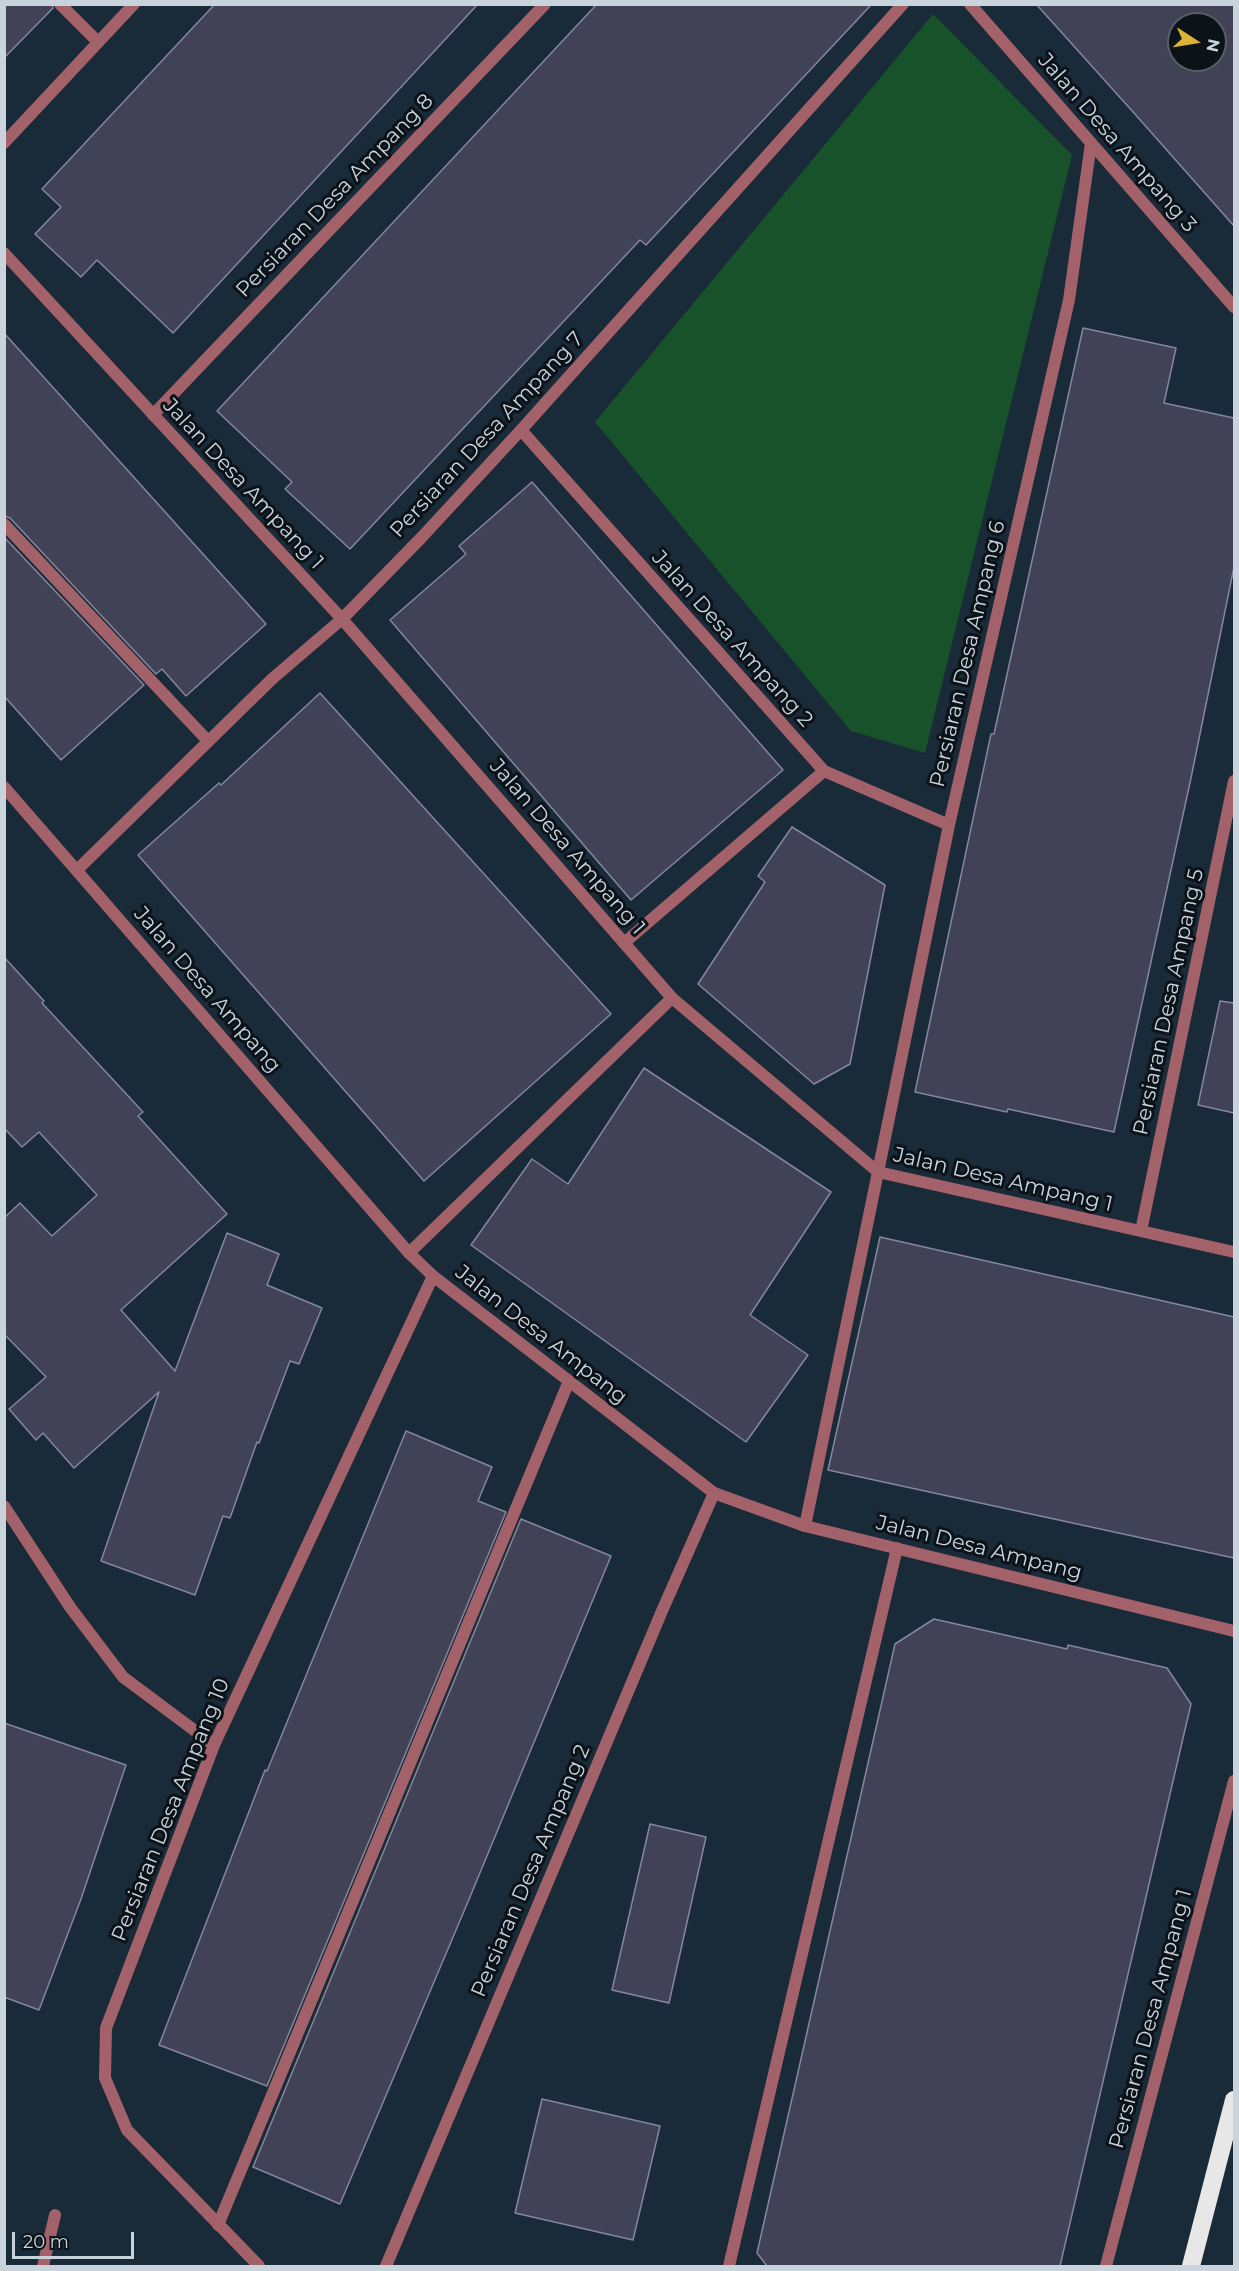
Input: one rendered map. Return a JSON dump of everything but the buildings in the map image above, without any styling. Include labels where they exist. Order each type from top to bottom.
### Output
[{"type":"highway","points":[[1191,2266],[1234,2100]]},
{"type":"street","points":[[60,4],[98,42]]},
{"type":"street","points":[[4,143],[134,4]]},
{"type":"street","name":"Persiaran Desa Ampang 8","points":[[153,415],[545,4]]},
{"type":"street","name":"Persiaran Desa Ampang 7","points":[[76,870],[272,679],[342,619],[521,430],[903,4]]},
{"type":"street","name":"Jalan Desa Ampang 3","points":[[970,4],[1234,307]]},
{"type":"street","name":"Persiaran Desa Ampang 6","points":[[805,1526],[949,825],[1069,300],[1091,143]]},
{"type":"street","name":"Jalan Desa Ampang 1","points":[[4,253],[342,619],[672,998],[878,1172],[1234,1252]]},
{"type":"street","name":"Jalan Desa Ampang 2","points":[[521,430],[824,771],[949,825]]},
{"type":"street","points":[[4,524],[208,741]]},
{"type":"street","points":[[624,943],[824,771]]},
{"type":"street","name":"Persiaran Desa Ampang 5","points":[[1142,1232],[1234,781]]},
{"type":"street","name":"Jalan Desa Ampang","points":[[4,787],[408,1253],[433,1276],[714,1493],[805,1526],[1234,1631]]},
{"type":"street","points":[[408,1253],[672,998]]},
{"type":"street","name":"Persiaran Desa Ampang 10","points":[[259,2266],[127,2130],[105,2078],[105,2028],[214,1745],[433,1276]]},
{"type":"street","points":[[218,2224],[569,1381]]},
{"type":"street","name":"Persiaran Desa Ampang 2","points":[[386,2266],[714,1493]]},
{"type":"street","points":[[4,1506],[70,1607],[123,1677],[214,1745]]},
{"type":"street","points":[[729,2266],[897,1548]]},
{"type":"street","name":"Persiaran Desa Ampang 1","points":[[1106,2266],[1234,1781]]},
{"type":"street","points":[[43,2266],[55,2216]]},
{"type":"green space","points":[[933,14],[1072,155],[925,753],[851,731],[595,422]]}]
